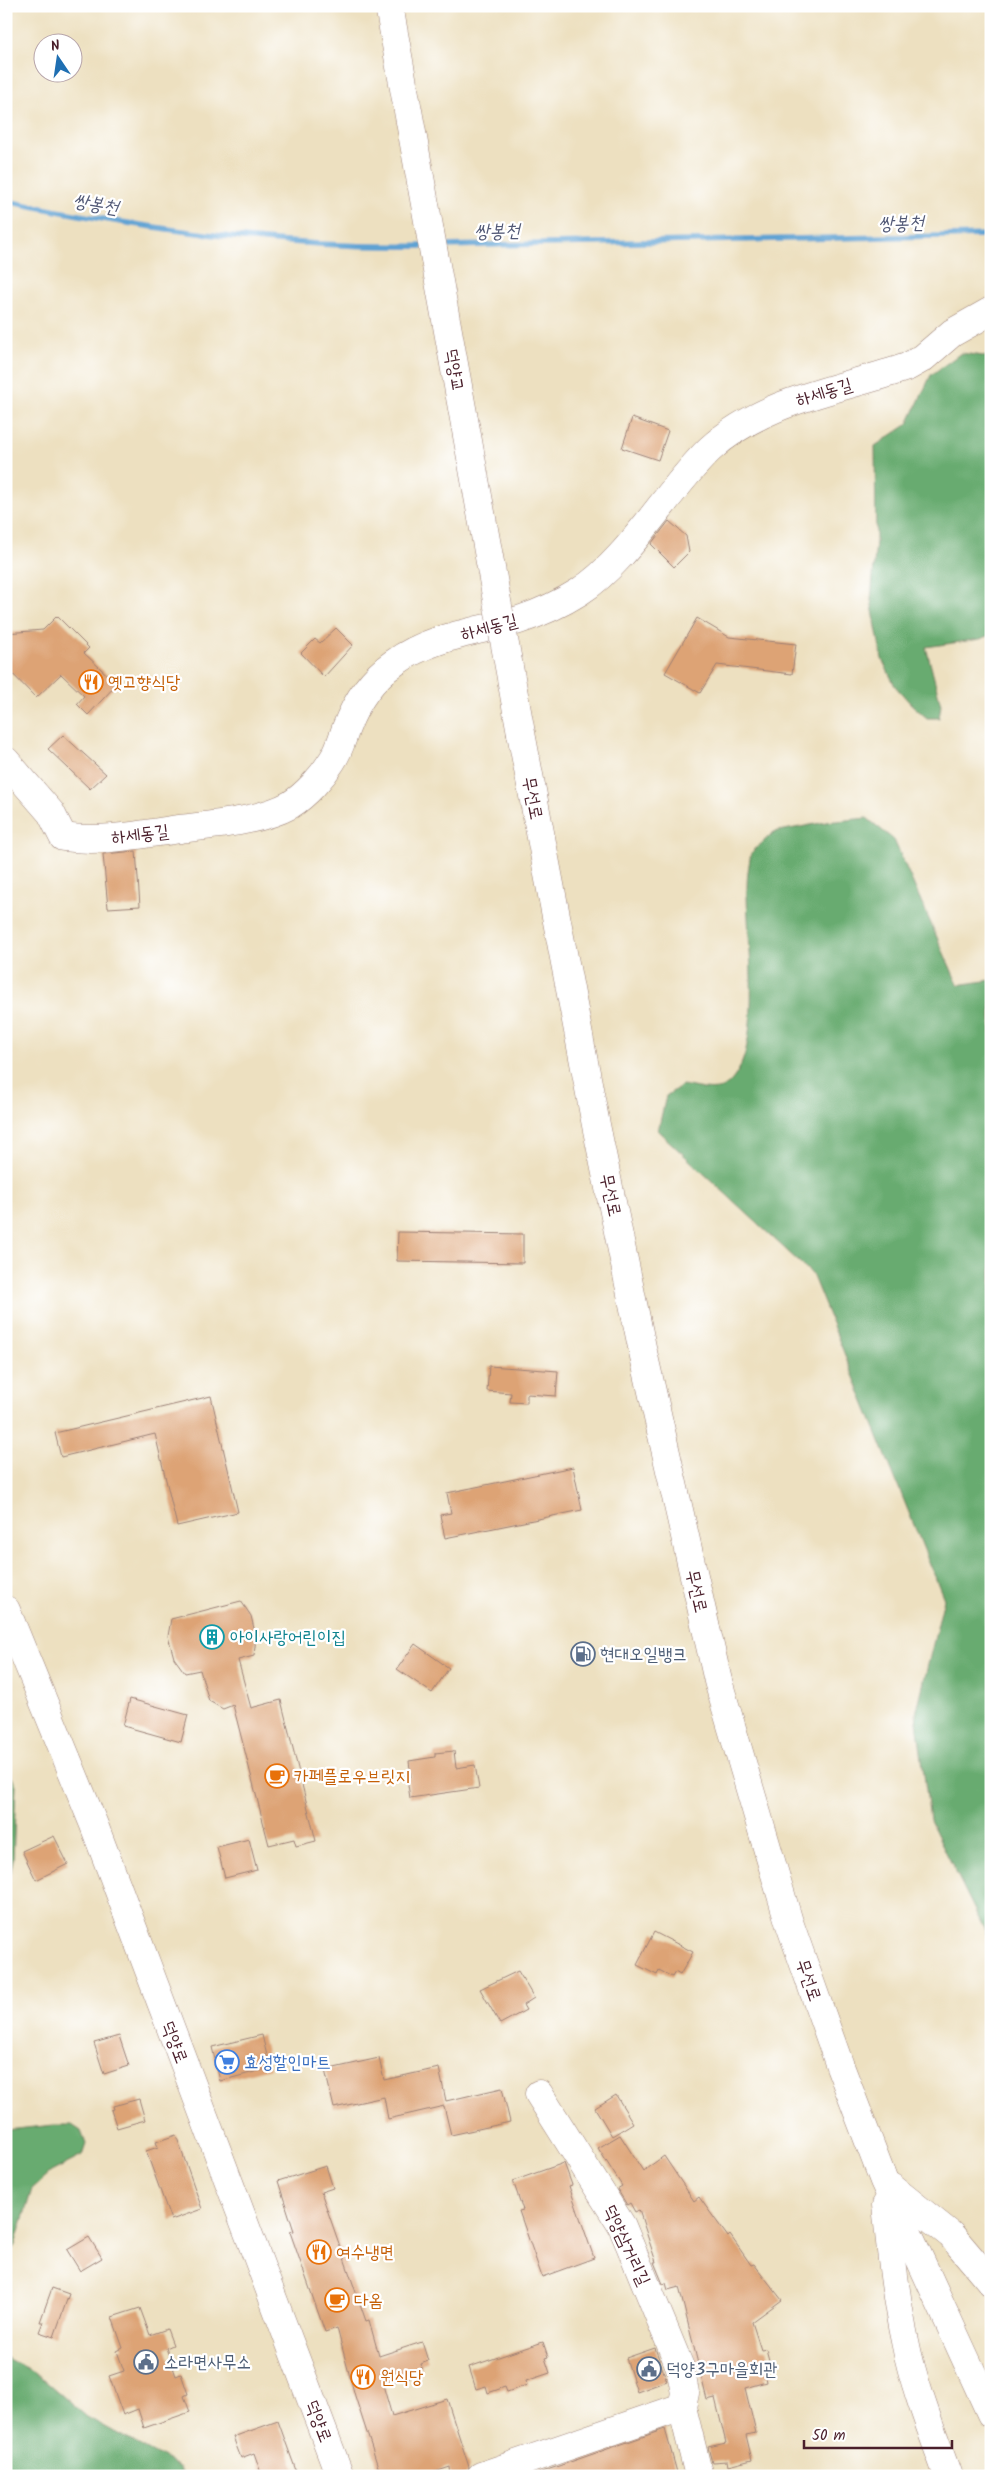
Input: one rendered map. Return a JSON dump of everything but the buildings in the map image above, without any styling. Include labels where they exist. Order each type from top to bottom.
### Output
[{"type":"street","name":"덕양교","points":[[389,6],[521,733]]},
{"type":"street","name":"하세동길","points":[[6,762],[51,813],[63,837],[83,840],[106,839],[231,822],[285,807],[306,791],[328,766],[339,749],[358,702],[377,676],[393,663],[410,652],[444,638],[519,620],[551,608],[580,591],[610,566],[685,476],[712,448],[759,414],[781,405],[907,366],[923,358],[952,333],[991,311]]},
{"type":"street","name":"무선로","points":[[521,733],[614,1210],[718,1681],[789,1922],[840,2066],[884,2181],[991,2414]]},
{"type":"street","name":"덕양로","points":[[6,1610],[94,1825],[340,2476]]},
{"type":"street","name":"덕양삼거리길","points":[[540,2094],[622,2226],[680,2367],[684,2393],[682,2407],[699,2476]]},
{"type":"street","points":[[884,2181],[952,2235],[991,2282]]},
{"type":"street","points":[[884,2181],[897,2302],[905,2343],[916,2383],[948,2476]]},
{"type":"street","points":[[480,2476],[682,2407]]},
{"type":"green space","points":[[961,353],[991,357],[991,635],[980,639],[926,647],[941,705],[939,718],[927,718],[895,686],[882,659],[871,600],[876,541],[875,446],[908,424],[931,375]]},
{"type":"green space","points":[[867,818],[894,840],[958,985],[991,980],[991,1943],[930,1820],[916,1714],[944,1599],[812,1274],[658,1131],[666,1096],[682,1085],[711,1089],[722,1088],[727,1085],[739,1069],[746,1047],[750,1021],[751,962],[747,887],[751,853],[774,832],[826,822]]},
{"type":"green space","points":[[6,1766],[16,1785],[13,1861],[6,1893]]},
{"type":"green space","points":[[72,2125],[81,2131],[86,2144],[82,2156],[51,2172],[32,2189],[15,2245],[6,2259],[6,2130]]},
{"type":"green space","points":[[6,2358],[36,2373],[87,2417],[179,2467],[184,2476],[6,2476]]},
{"type":"waterway","name":"쌍봉천","points":[[6,201],[110,220],[215,235],[321,244],[426,246]]},
{"type":"waterway","name":"쌍봉천","points":[[440,246],[991,235]]},
{"type":"place","name":"옛고향식당","points":[[91,682]]},
{"type":"place","name":"아이사랑어린이집","points":[[212,1637]]},
{"type":"place","name":"현대오일뱅크","points":[[583,1654]]},
{"type":"place","name":"카페플로우브릿지","points":[[277,1776]]},
{"type":"place","name":"효성할인마트","points":[[227,2062]]},
{"type":"place","name":"여수냉면","points":[[319,2252]]},
{"type":"place","name":"다옴","points":[[337,2300]]},
{"type":"place","name":"소라면사무소","points":[[146,2362]]},
{"type":"place","name":"덕양3구마을회관","points":[[649,2369]]},
{"type":"place","name":"원식당","points":[[363,2377]]}]
